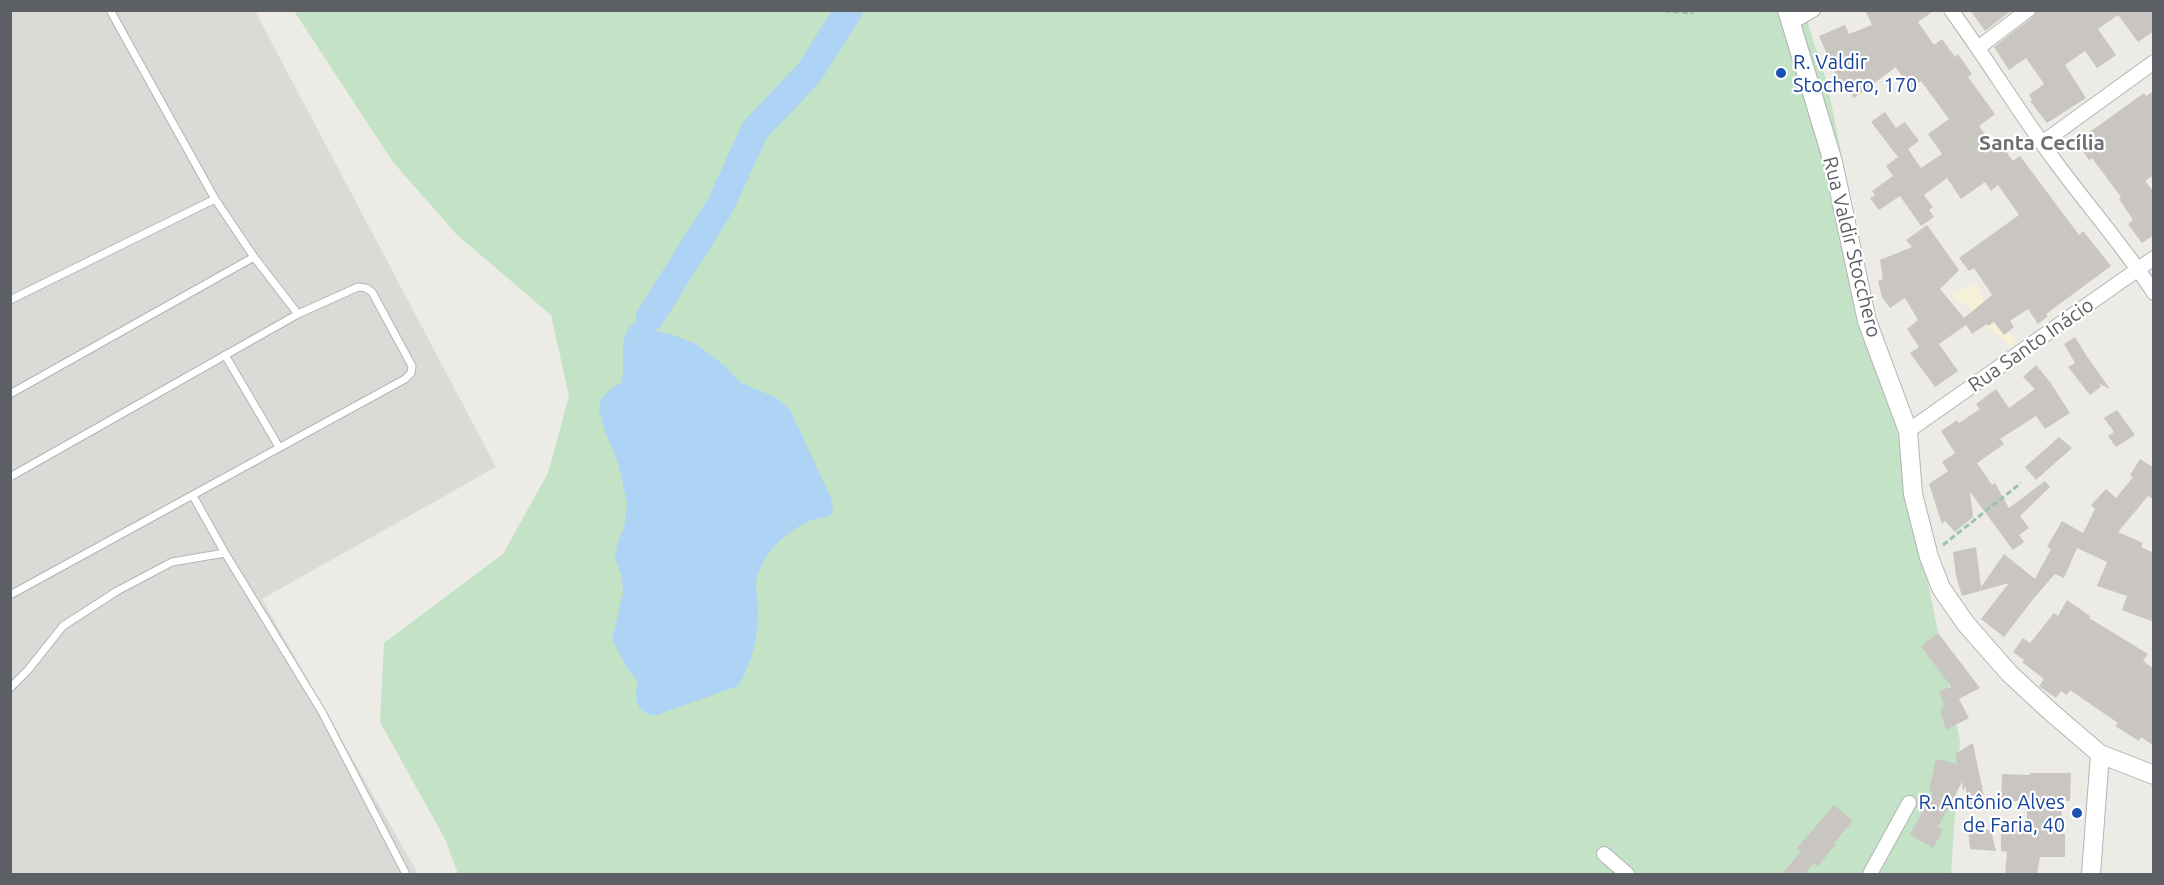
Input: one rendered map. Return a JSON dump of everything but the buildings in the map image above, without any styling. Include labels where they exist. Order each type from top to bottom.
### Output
[{"type":"main road","name":"Rua Valdir Stocchero","points":[[1788,17],[1833,162],[1867,321],[1908,431],[1913,494],[1929,556],[1941,588],[1966,624],[2009,673],[2100,754],[2154,775]]},
{"type":"main road","points":[[2091,874],[2100,754]]},
{"type":"street","points":[[1788,17],[1813,10]]},
{"type":"street","points":[[1951,10],[2042,143],[2154,293]]},
{"type":"street","points":[[1978,48],[2028,10]]},
{"type":"street","points":[[2042,143],[2154,62]]},
{"type":"street","name":"Rua Santo Inácio","points":[[1908,431],[2154,258]]},
{"type":"street","points":[[1869,874],[1909,803]]},
{"type":"street","points":[[1605,854],[1627,874]]},
{"type":"lane","points":[[110,10],[215,198],[254,257],[298,314]]},
{"type":"lane","points":[[10,300],[215,198]]},
{"type":"lane","points":[[10,394],[254,257]]},
{"type":"lane","points":[[10,477],[298,314],[358,287],[372,292],[412,366],[411,373],[405,379],[10,595]]},
{"type":"lane","points":[[225,355],[279,447]]},
{"type":"lane","points":[[193,496],[322,712],[406,874]]},
{"type":"lane","points":[[10,688],[28,670],[63,626],[117,591],[172,562],[225,553]]},
{"type":"path","points":[[1664,11],[1691,13],[1695,10]]},
{"type":"path","points":[[1929,556],[2021,483]]},
{"type":"shaded area","points":[[10,11],[255,11],[496,467],[262,599],[418,874],[11,874]]},
{"type":"green space","points":[[294,11],[1804,11],[1827,83],[1960,741],[1951,874],[458,874],[445,839],[380,722],[384,643],[503,554],[548,473],[569,396],[551,315],[457,235],[393,162]]},
{"type":"sand","points":[[1975,284],[1983,301],[2016,340],[2012,348],[1974,315],[1970,306],[1956,300],[1951,295]]},
{"type":"water","points":[[646,316],[650,317],[655,331],[671,334],[696,344],[726,367],[741,383],[775,397],[789,408],[831,498],[833,510],[830,516],[806,522],[787,535],[773,548],[762,564],[756,583],[758,616],[756,637],[748,668],[738,686],[654,716],[639,707],[636,698],[637,680],[627,668],[612,639],[623,594],[622,577],[615,558],[625,524],[627,503],[619,466],[599,410],[601,399],[621,383],[623,345],[628,329]]},
{"type":"waterway","points":[[650,317],[720,206],[755,130],[809,73],[849,10]]},
{"type":"place","name":"R. Valdir Stochero, 170","points":[[1781,73]]},
{"type":"place","name":"R. Antônio Alves de Faria, 40","points":[[2077,813]]},
{"type":"district","name":"Santa Cecília","points":[[2042,143]]}]
